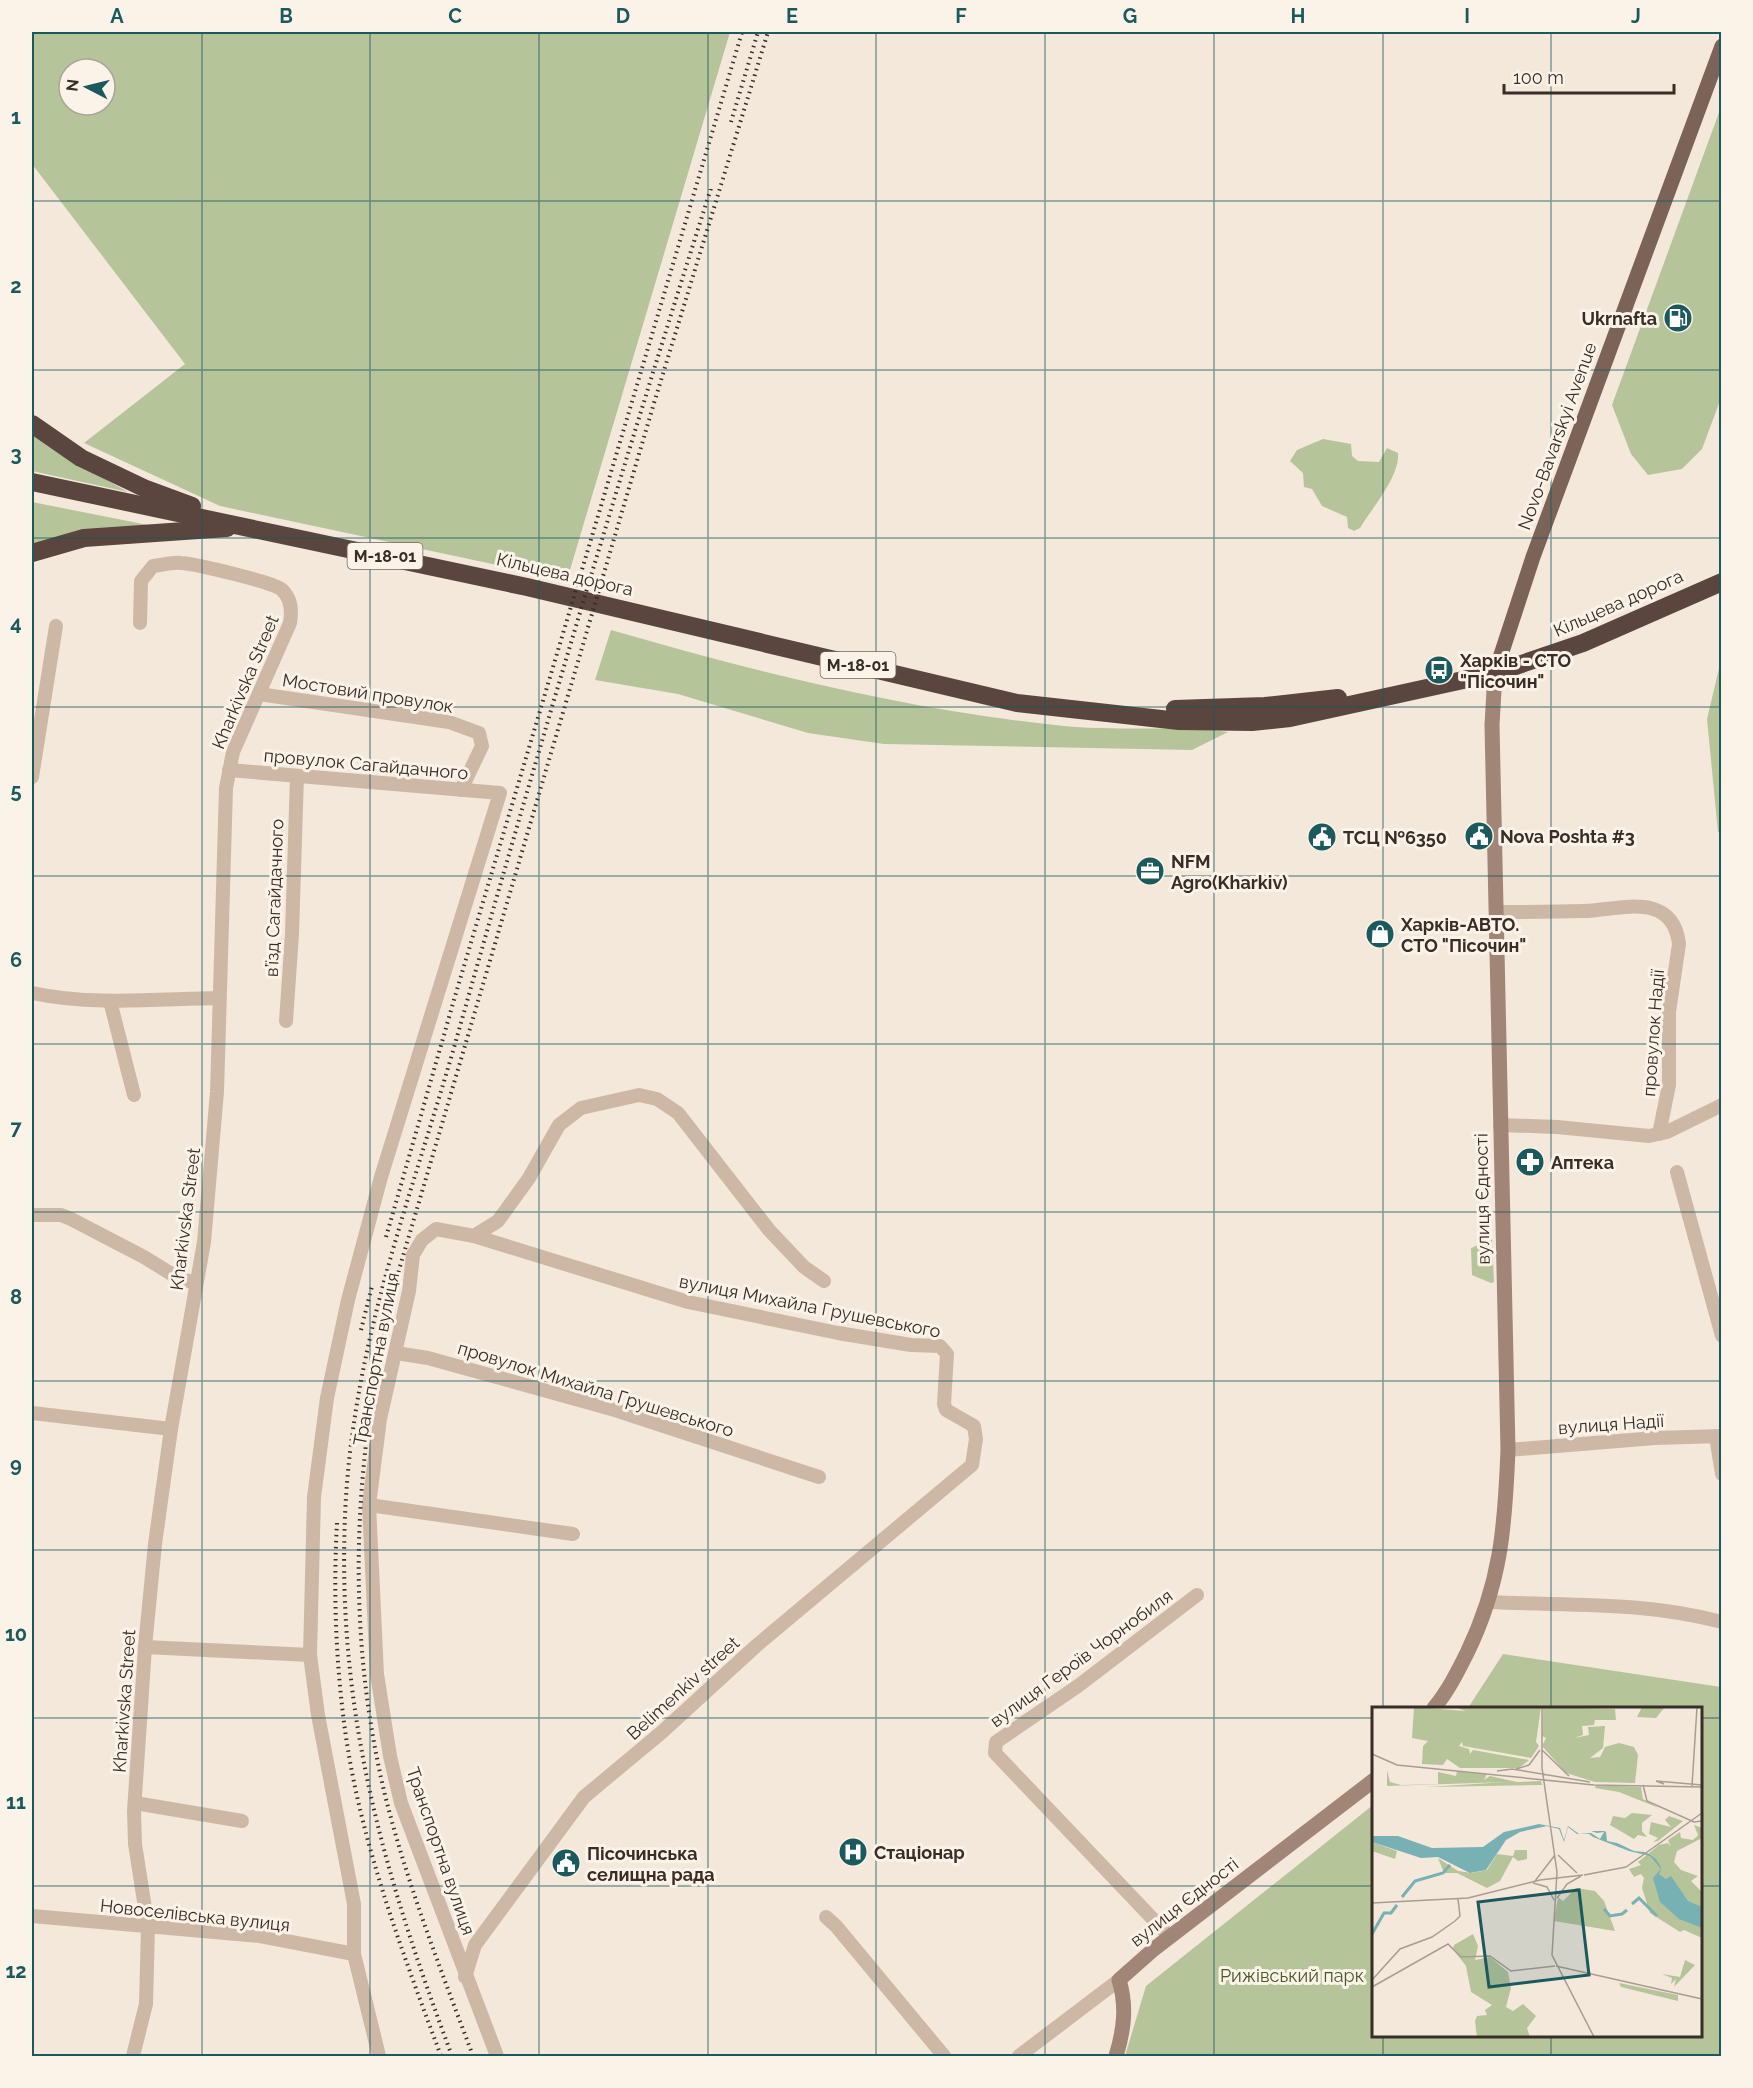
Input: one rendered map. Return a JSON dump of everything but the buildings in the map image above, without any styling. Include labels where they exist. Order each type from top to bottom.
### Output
[{"type":"highway","name":"М-18-01","points":[[32,424],[81,458],[128,480],[244,526]]},
{"type":"highway","name":"Кільцева дорога","points":[[32,482],[629,610],[1017,703],[1169,720],[1252,722],[1332,710],[1392,694],[1495,673],[1583,643],[1722,582]]},
{"type":"highway","name":"М-18-01","points":[[32,553],[84,538],[244,526]]},
{"type":"main road","name":"Novo-Bavarskyi Avenue","points":[[1495,673],[1533,557],[1722,46]]},
{"type":"street","name":"Kharkivska Street","points":[[133,2056],[146,2004],[148,1927],[135,1844],[135,1803],[145,1647],[155,1544],[171,1430],[204,1242],[217,1092],[229,770],[233,752],[290,623],[291,603],[281,589],[189,564],[153,566],[141,580],[140,623]]},
{"type":"street","points":[[32,777],[56,626]]},
{"type":"street","name":"вулиця Єдності","points":[[1435,1707],[1448,1692],[1489,1602],[1502,1549],[1508,1450],[1492,725],[1495,673]]},
{"type":"street","name":"Мостовий провулок","points":[[259,694],[449,722],[471,728],[479,733],[482,746],[461,790]]},
{"type":"street","name":"провулок Сагайдачного","points":[[229,770],[500,793]]},
{"type":"street","name":"в’їзд Сагайдачного","points":[[286,1021],[292,934],[297,776]]},
{"type":"street","name":"Транспортна вулиця","points":[[379,2056],[354,1954],[354,1904],[318,1715],[310,1655],[314,1497],[327,1398],[348,1300],[381,1177],[500,793]]},
{"type":"street","name":"провулок Надії","points":[[1496,912],[1589,911],[1636,904],[1663,914],[1678,934],[1667,1039],[1669,1085],[1659,1134]]},
{"type":"street","points":[[32,993],[57,998],[110,1000],[219,998]]},
{"type":"street","points":[[110,1000],[134,1095]]},
{"type":"street","points":[[474,1236],[498,1221],[529,1178],[559,1125],[581,1108],[639,1095],[657,1099],[678,1113],[769,1230],[804,1267],[824,1281]]},
{"type":"street","points":[[1500,1125],[1557,1126],[1639,1136],[1659,1134],[1722,1105]]},
{"type":"street","points":[[1677,1172],[1722,1336]]},
{"type":"street","points":[[32,1215],[61,1215],[71,1219],[144,1257],[178,1278],[196,1282]]},
{"type":"street","name":"Транспортна вулиця","points":[[474,1236],[436,1228],[422,1240],[413,1255],[396,1353],[380,1419],[369,1505],[377,1674],[390,1756],[401,1803],[465,1977],[497,2056]]},
{"type":"street","name":"вулиця Михайла Грушевського","points":[[474,1236],[688,1302],[838,1333],[911,1345],[940,1346],[947,1354],[944,1404],[946,1410],[974,1426],[976,1439],[972,1465]]},
{"type":"street","name":"провулок Михайла Грушевського","points":[[396,1353],[428,1358],[615,1410],[819,1477]]},
{"type":"street","points":[[32,1413],[171,1430]]},
{"type":"street","name":"вулиця Надії","points":[[1508,1450],[1656,1438],[1719,1437],[1722,1474]]},
{"type":"street","name":"Belimenkiv street","points":[[465,1977],[475,1945],[584,1797],[662,1732],[756,1646],[972,1465]]},
{"type":"street","points":[[369,1505],[573,1534]]},
{"type":"street","name":"вулиця Героїв Чорнобиля","points":[[1170,1937],[995,1753],[994,1748],[996,1742],[1078,1686],[1197,1595]]},
{"type":"street","points":[[1489,1602],[1611,1605],[1678,1611],[1722,1622]]},
{"type":"street","points":[[145,1647],[310,1655]]},
{"type":"street","name":"вулиця Єдності","points":[[1019,2056],[1372,1782]]},
{"type":"street","points":[[135,1803],[242,1821]]},
{"type":"street","name":"Новоселівська вулиця","points":[[32,1916],[260,1936],[354,1954]]},
{"type":"street","points":[[826,1917],[944,2056]]},
{"type":"street","points":[[1116,2056],[1125,2016],[1124,1998],[1119,1980]]},
{"type":"green space","points":[[32,32],[730,32],[567,580],[220,506],[84,443],[185,364],[32,164]]},
{"type":"green space","points":[[1721,107],[1721,398],[1702,449],[1682,469],[1648,475],[1631,454],[1612,405]]},
{"type":"green space","points":[[32,428],[63,455],[128,492],[32,471]]},
{"type":"green space","points":[[1323,439],[1351,444],[1352,456],[1358,461],[1379,462],[1387,448],[1398,453],[1395,472],[1390,482],[1360,528],[1354,531],[1348,528],[1347,517],[1322,506],[1312,489],[1304,487],[1303,473],[1290,461],[1297,450]]},
{"type":"green space","points":[[32,502],[153,526],[32,549]]},
{"type":"green space","points":[[611,630],[776,674],[943,709],[1077,727],[1228,732],[1192,750],[884,744],[808,733],[678,694],[595,680]]},
{"type":"green space","points":[[1721,660],[1721,833],[1718,832],[1707,719]]},
{"type":"green space","points":[[1492,1239],[1494,1282],[1491,1283],[1472,1275],[1471,1248]]},
{"type":"green space","name":"Рижівський парк","points":[[1503,1654],[1721,1687],[1721,2056],[1125,2056],[1146,1986],[1372,1806],[1372,2037],[1702,2037],[1702,1707],[1469,1707]]},
{"type":"railway","points":[[386,1237],[456,993],[742,32]]},
{"type":"railway","points":[[731,122],[758,32]]},
{"type":"railway","points":[[473,2056],[425,1927],[404,1861],[385,1795],[372,1729],[363,1663],[359,1597],[359,1531],[372,1400],[399,1270],[654,403],[768,32]]},
{"type":"railway","points":[[452,2056],[405,1923],[370,1792],[357,1726],[349,1658],[345,1589],[345,1516],[350,1454],[359,1393],[385,1277],[580,613],[712,185]]},
{"type":"railway","points":[[361,1330],[372,1286]]},
{"type":"railway","points":[[337,1523],[335,1603],[338,1657],[346,1737],[353,1778],[385,1899],[441,2056]]},
{"type":"place","name":"Ukrnafta","points":[[1678,318]]},
{"type":"place","name":"Харків - СТО \"Пісочин\"","points":[[1439,670]]},
{"type":"place","name":"Nova Poshta #3","points":[[1479,836]]},
{"type":"place","name":"ТСЦ №6350","points":[[1322,837]]},
{"type":"place","name":"NFM Agro(Kharkiv)","points":[[1150,871]]},
{"type":"place","name":"Харків-АВТО. СТО \"Пісочин\"","points":[[1380,934]]},
{"type":"place","name":"Аптека","points":[[1530,1162]]},
{"type":"place","name":"Стаціонар","points":[[853,1852]]},
{"type":"place","name":"Пісочинська селищна рада","points":[[566,1863]]}]
